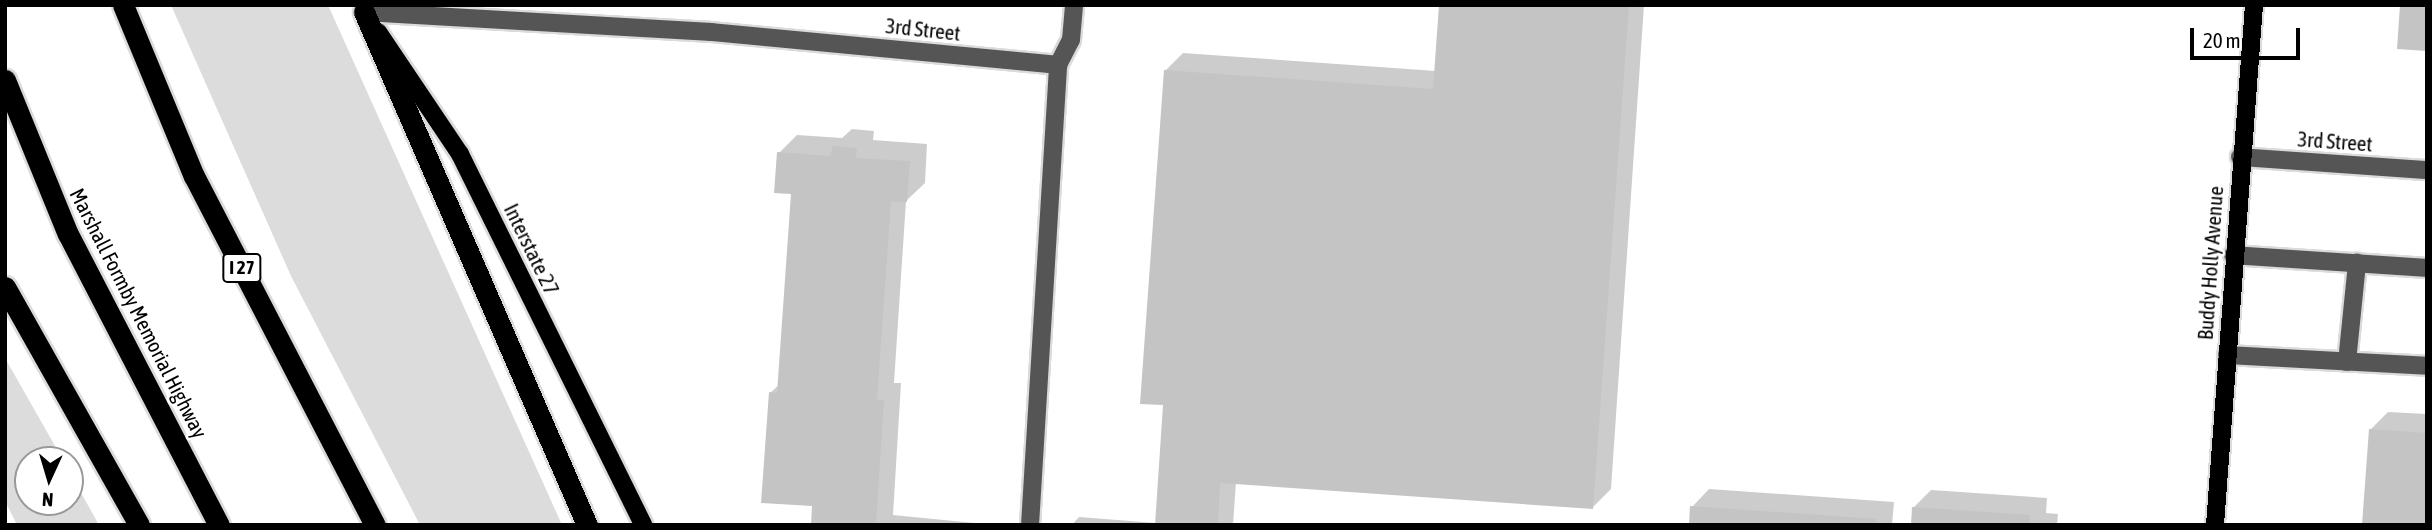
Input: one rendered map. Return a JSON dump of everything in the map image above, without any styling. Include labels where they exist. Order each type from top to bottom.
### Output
[{"type":"highway","name":"I 27","points":[[123,5],[194,176],[375,525]]},
{"type":"highway","points":[[363,9],[587,525]]},
{"type":"highway","name":"Marshall Formby Memorial Highway","points":[[5,80],[68,234],[219,525]]},
{"type":"highway","points":[[5,287],[139,525]]},
{"type":"main road","name":"Buddy Holly Avenue","points":[[2215,525],[2253,5]]},
{"type":"main road","name":"Interstate 27","points":[[363,9],[460,154],[643,525]]},
{"type":"street","points":[[1030,525],[1058,65],[1070,40],[1073,5]]},
{"type":"street","name":"3rd Street","points":[[363,9],[711,32],[1058,65]]},
{"type":"street","name":"3rd Street","points":[[2240,157],[2427,170]]},
{"type":"street","points":[[2233,255],[2427,268]]},
{"type":"street","points":[[2347,362],[2357,263]]},
{"type":"street","points":[[2227,355],[2427,366]]},
{"type":"shaded area","points":[[171,5],[328,5],[562,525],[420,525],[291,276]]},
{"type":"shaded area","points":[[5,358],[55,446],[14,446],[14,516],[84,516],[84,498],[99,525],[17,525],[5,501]]},
{"type":"building","points":[[1439,5],[1629,5],[1593,509],[1220,483],[1218,525],[1155,525],[1163,405],[1140,404],[1164,70],[1433,89]]},
{"type":"building","points":[[2400,5],[2427,5],[2427,51],[2397,49]]},
{"type":"building","points":[[832,146],[857,148],[856,158],[910,161],[907,202],[891,201],[877,400],[884,400],[876,525],[811,525],[812,506],[761,503],[769,392],[777,393],[791,194],[774,193],[777,152],[831,156]]},
{"type":"building","points":[[2369,429],[2427,433],[2427,525],[2362,525]]},
{"type":"building","points":[[1690,506],[1877,519],[1876,525],[1689,525]]},
{"type":"building","points":[[1912,507],[2030,515],[2029,525],[1911,525]]}]
